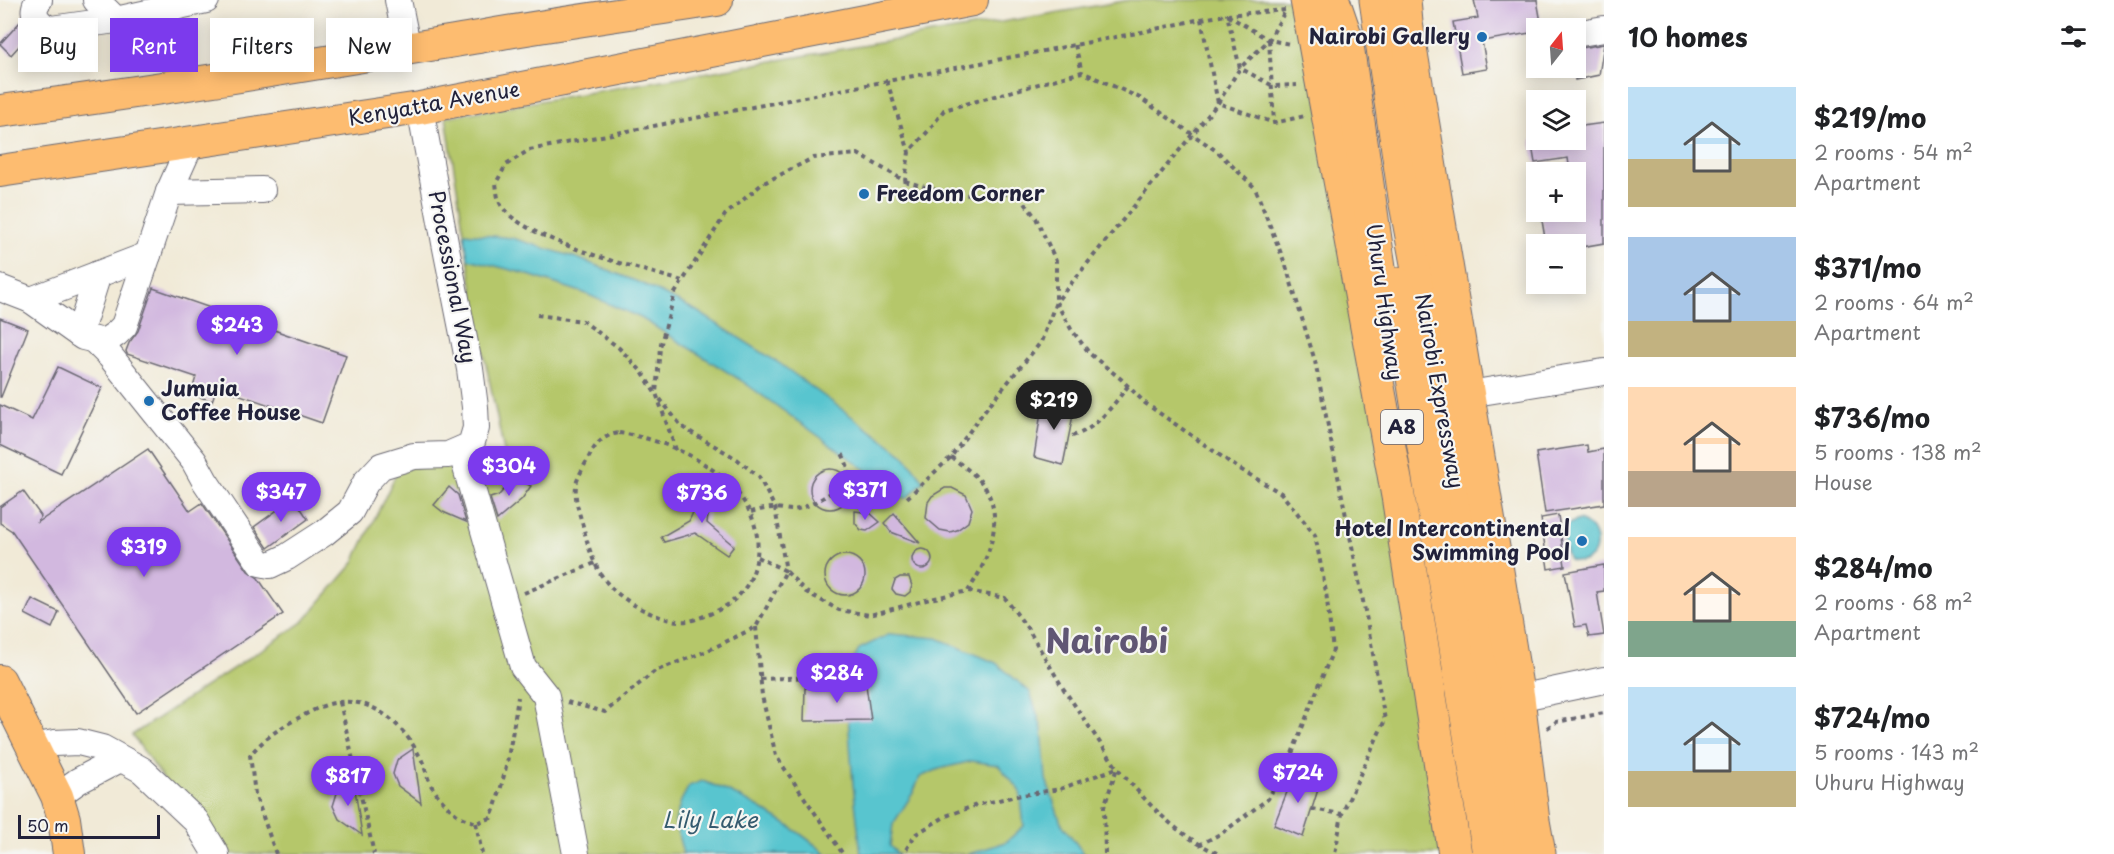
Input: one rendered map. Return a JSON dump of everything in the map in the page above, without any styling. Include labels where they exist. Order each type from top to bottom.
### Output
[{"type":"highway","points":[[1307,0],[1398,496],[1455,854]]},
{"type":"highway","name":"Uhuru Highway","points":[[1333,0],[1346,38],[1407,457],[1473,854]]},
{"type":"highway","name":"Nairobi Expressway","points":[[1351,0],[1489,854]]},
{"type":"highway","name":"Nairobi Expressway","points":[[1376,0],[1406,204],[1436,366],[1514,854]]},
{"type":"highway","points":[[1404,0],[1518,698],[1539,854]]},
{"type":"main road","name":"Kenyatta Avenue","points":[[0,171],[420,108],[972,0]]},
{"type":"main road","points":[[412,49],[708,1],[710,51]]},
{"type":"main road","points":[[0,111],[128,94],[326,63]]},
{"type":"main road","points":[[0,655],[43,745],[64,819],[69,854]]},
{"type":"main road","points":[[0,681],[43,745]]},
{"type":"street","points":[[39,0],[34,8],[36,18],[43,26],[51,29],[110,21]]},
{"type":"street","points":[[96,0],[114,18]]},
{"type":"street","points":[[398,0],[402,18]]},
{"type":"street","points":[[124,18],[190,1]]},
{"type":"street","points":[[1586,32],[1604,29]]},
{"type":"street","name":"Processional Way","points":[[420,108],[470,369],[476,428],[466,447]]},
{"type":"street","points":[[87,337],[104,342],[124,326],[169,192],[191,143]]},
{"type":"street","points":[[169,192],[262,190]]},
{"type":"street","points":[[31,300],[148,255]]},
{"type":"street","points":[[87,337],[98,274]]},
{"type":"street","points":[[0,288],[31,300],[87,337],[110,356],[194,461],[260,563],[270,565],[287,557],[350,512],[366,482],[381,466],[397,459],[414,456],[448,455],[466,447],[504,601],[523,667],[546,696],[576,854]]},
{"type":"street","points":[[1469,394],[1604,372]]},
{"type":"street","points":[[1518,698],[1604,680]]},
{"type":"street","points":[[43,745],[78,742],[102,748],[142,770],[196,821],[216,854]]},
{"type":"street","points":[[57,796],[78,781],[120,759]]},
{"type":"path","points":[[682,281],[567,246],[515,221],[500,204],[496,183],[506,165],[529,150],[1075,45],[1202,18],[1286,10],[1269,40],[1240,68],[1218,103],[1056,302],[1041,342],[985,410],[951,457],[907,498]]},
{"type":"path","points":[[1227,15],[1240,68],[1273,86],[1325,97]]},
{"type":"path","points":[[1227,15],[1269,40]]},
{"type":"path","points":[[1202,18],[1218,103]]},
{"type":"path","points":[[1269,40],[1274,123]]},
{"type":"path","points":[[1075,45],[1082,72]]},
{"type":"path","points":[[909,152],[944,110],[1082,72],[1140,98],[1218,152],[1256,188],[1286,266],[1315,361],[1385,720],[1342,814],[1335,854]]},
{"type":"path","points":[[887,81],[909,152],[905,181]]},
{"type":"path","points":[[1218,103],[1274,123],[1325,97]]},
{"type":"path","points":[[676,450],[656,393],[660,347],[675,293],[725,215],[762,184],[813,158],[858,154],[905,181],[942,192],[972,195],[1002,193],[1018,195],[1036,218],[1056,261],[1056,302],[1071,329],[1090,354],[1145,403],[1239,468],[1281,493],[1315,535],[1326,592],[1333,650],[1291,756],[1268,799],[1222,833],[1199,845]]},
{"type":"path","points":[[537,315],[583,321],[619,348],[642,372],[682,427],[737,459],[759,477],[775,508],[786,571],[756,627],[762,696],[776,756],[843,854]]},
{"type":"path","points":[[1072,436],[1083,433],[1110,409],[1128,386]]},
{"type":"path","points":[[620,433],[653,441],[695,458],[727,481],[751,512],[759,540],[752,577],[743,591],[730,604],[687,621],[658,616],[631,604],[608,584],[595,563],[587,544],[578,510],[577,482],[593,448],[607,435],[620,433]]},
{"type":"path","points":[[751,512],[775,508],[791,510],[807,506],[841,485],[848,474],[842,453]]},
{"type":"path","points":[[951,457],[971,472],[988,492],[994,513],[992,536],[981,571],[968,591]]},
{"type":"path","points":[[757,557],[786,571],[806,592],[838,610],[870,615],[968,591],[1005,598],[1118,768],[1158,814],[1199,845],[1219,854]]},
{"type":"path","points":[[504,601],[595,563]]},
{"type":"path","points":[[546,696],[605,712],[655,671],[707,651],[756,627]]},
{"type":"path","points":[[276,854],[255,794],[250,755],[264,739],[288,723],[326,704],[348,700],[388,716],[407,735],[420,757],[432,786],[456,814],[476,823],[491,818],[507,770],[523,667]]},
{"type":"path","points":[[760,679],[815,677],[825,687]]},
{"type":"path","points":[[340,702],[374,854]]},
{"type":"path","points":[[1540,733],[1556,722],[1604,713]]},
{"type":"path","points":[[904,853],[916,834],[946,816],[977,805],[1060,789],[1118,768]]},
{"type":"path","points":[[1105,854],[1104,807],[1118,768]]},
{"type":"path","points":[[1312,809],[1342,814]]},
{"type":"path","points":[[476,823],[482,854]]},
{"type":"green space","points":[[1130,0],[1300,0],[1456,854],[214,854],[203,834],[132,735],[302,623],[353,564],[399,468],[506,461],[479,330],[446,117]]},
{"type":"water","points":[[464,233],[512,238],[577,258],[643,284],[695,310],[779,363],[904,455],[924,481],[907,498],[887,496],[866,470],[742,381],[641,318],[584,293],[519,272],[468,259]]},
{"type":"water","name":"Hotel Intercontinental Swimming Pool","points":[[1578,520],[1592,530],[1596,538],[1594,554],[1580,562],[1569,560],[1564,538],[1566,525]]},
{"type":"water","points":[[890,634],[937,638],[996,663],[1030,692],[1042,729],[1046,779],[1061,823],[1084,854],[969,854],[1006,842],[1024,826],[1020,790],[998,765],[972,761],[939,769],[920,777],[913,793],[893,824],[890,846],[898,854],[861,854],[845,675],[859,649]]},
{"type":"water","name":"Lily Lake","points":[[702,781],[767,812],[826,854],[683,854],[675,822],[681,801],[689,786]]},
{"type":"building","name":"Nairobi Gallery","points":[[1474,0],[1537,0],[1540,18],[1526,18],[1526,34],[1482,41],[1487,69],[1462,73],[1453,22],[1478,18]]},
{"type":"building","points":[[18,24],[18,47],[11,55],[0,44]]},
{"type":"building","points":[[1604,44],[1599,75],[1586,78],[1586,47]]},
{"type":"building","points":[[1604,123],[1604,243],[1586,246],[1586,234],[1544,234],[1542,222],[1586,222],[1586,162],[1569,162],[1568,158],[1535,162],[1533,150],[1586,150],[1586,125]]},
{"type":"building","points":[[153,288],[346,355],[322,423],[217,387],[212,401],[191,394],[196,377],[127,354],[129,343],[138,331]]},
{"type":"building","points":[[0,318],[28,329],[1,397],[0,397]]},
{"type":"building","points":[[58,367],[102,388],[61,474],[0,445],[0,405],[32,420]]},
{"type":"building","points":[[1043,400],[1075,405],[1063,465],[1034,457]]},
{"type":"building","points":[[1587,445],[1588,452],[1604,449],[1604,504],[1545,513],[1536,453]]},
{"type":"building","points":[[148,449],[190,511],[202,503],[248,571],[258,578],[283,614],[136,713],[12,531],[0,523],[0,507],[23,491],[41,516],[37,523]]},
{"type":"building","points":[[830,469],[838,470],[844,475],[849,481],[849,497],[844,503],[838,508],[830,509],[822,508],[816,503],[811,497],[810,489],[811,481],[816,475],[822,470]]},
{"type":"building","points":[[512,476],[531,486],[522,499],[497,520],[490,498],[499,495]]},
{"type":"building","points":[[710,476],[714,478],[707,523],[734,546],[727,555],[695,533],[664,542],[661,537],[689,521]]},
{"type":"building","points":[[449,487],[458,495],[466,522],[443,512],[434,505]]},
{"type":"building","points":[[945,488],[952,488],[966,495],[972,509],[968,522],[950,532],[940,530],[926,518],[928,502],[932,496]]},
{"type":"building","points":[[294,498],[308,519],[268,548],[254,527]]},
{"type":"building","points":[[855,511],[870,513],[880,522],[867,531],[861,530],[855,523]]},
{"type":"building","points":[[894,513],[920,543],[891,532],[884,523]]},
{"type":"building","points":[[1558,515],[1565,566],[1548,569],[1541,518]]},
{"type":"building","points":[[922,549],[929,552],[932,559],[929,566],[922,569],[915,566],[912,559],[915,552]]},
{"type":"building","points":[[845,555],[859,561],[865,575],[859,589],[845,595],[831,589],[825,575],[831,561]]},
{"type":"building","points":[[1604,565],[1604,591],[1597,592],[1604,635],[1589,637],[1586,625],[1575,627],[1565,572]]},
{"type":"building","points":[[900,577],[909,577],[912,586],[910,592],[905,596],[896,594],[892,589],[895,580]]},
{"type":"building","points":[[32,599],[59,612],[52,628],[25,614]]},
{"type":"building","points":[[866,685],[871,720],[804,721],[805,688]]},
{"type":"building","points":[[413,749],[421,803],[398,786],[393,774],[397,760]]},
{"type":"building","points":[[1295,772],[1321,780],[1303,837],[1274,825]]},
{"type":"building","points":[[354,783],[362,835],[339,819],[333,806],[337,793],[343,787]]},
{"type":"place","name":"Nairobi Gallery","points":[[1482,37]]},
{"type":"place","name":"Freedom Corner","points":[[864,194]]},
{"type":"place","name":"Jumuia Coffee House","points":[[149,401]]},
{"type":"place","name":"Hotel Intercontinental Swimming Pool","points":[[1582,541]]},
{"type":"district","name":"Nairobi","points":[[1107,641]]}]
